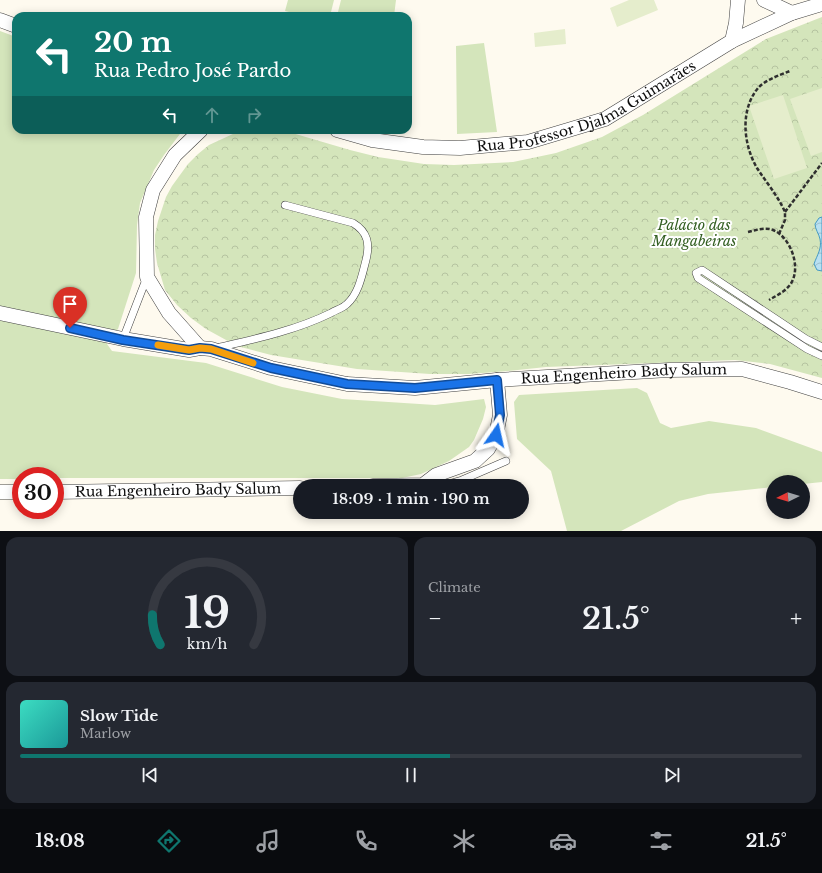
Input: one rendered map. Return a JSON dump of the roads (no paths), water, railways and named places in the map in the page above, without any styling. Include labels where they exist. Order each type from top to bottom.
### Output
[{"type":"street","points":[[732,40],[736,23],[738,0]]},
{"type":"street","points":[[764,0],[792,13]]},
{"type":"street","name":"Rua Professor Djalma Guimarães","points":[[351,134],[372,140],[423,147],[460,148],[528,142],[605,120],[732,40],[792,13],[822,4]]},
{"type":"street","points":[[0,20],[12,24]]},
{"type":"street","points":[[197,134],[175,155],[154,190],[146,217],[147,277],[169,313],[205,349]]},
{"type":"street","points":[[0,314],[123,340],[189,350],[205,349]]},
{"type":"street","name":"Rua Engenheiro Bady Salum","points":[[205,349],[271,368],[347,384],[415,388],[497,380],[669,370],[742,370],[822,392]]},
{"type":"street","points":[[433,479],[436,475],[475,461],[488,449],[496,435],[500,415],[497,380]]},
{"type":"street","name":"Rua Engenheiro Bady Salum","points":[[64,492],[293,488]]},
{"type":"street","points":[[0,492],[12,492]]},
{"type":"lane","points":[[205,349],[284,332],[346,305],[353,297],[359,285],[368,254],[368,238],[360,227],[354,223],[285,204]]},
{"type":"lane","points":[[822,347],[799,335],[702,270],[696,273],[698,278],[807,349],[822,356]]},
{"type":"lane","points":[[123,340],[147,277]]},
{"type":"lane","points":[[464,479],[506,460]]},
{"type":"water","points":[[822,217],[822,271],[817,270],[814,264],[820,249],[819,237],[815,224],[819,218]]},
{"type":"park label","name":"Palácio das Mangabeiras","points":[[694,234]]}]
